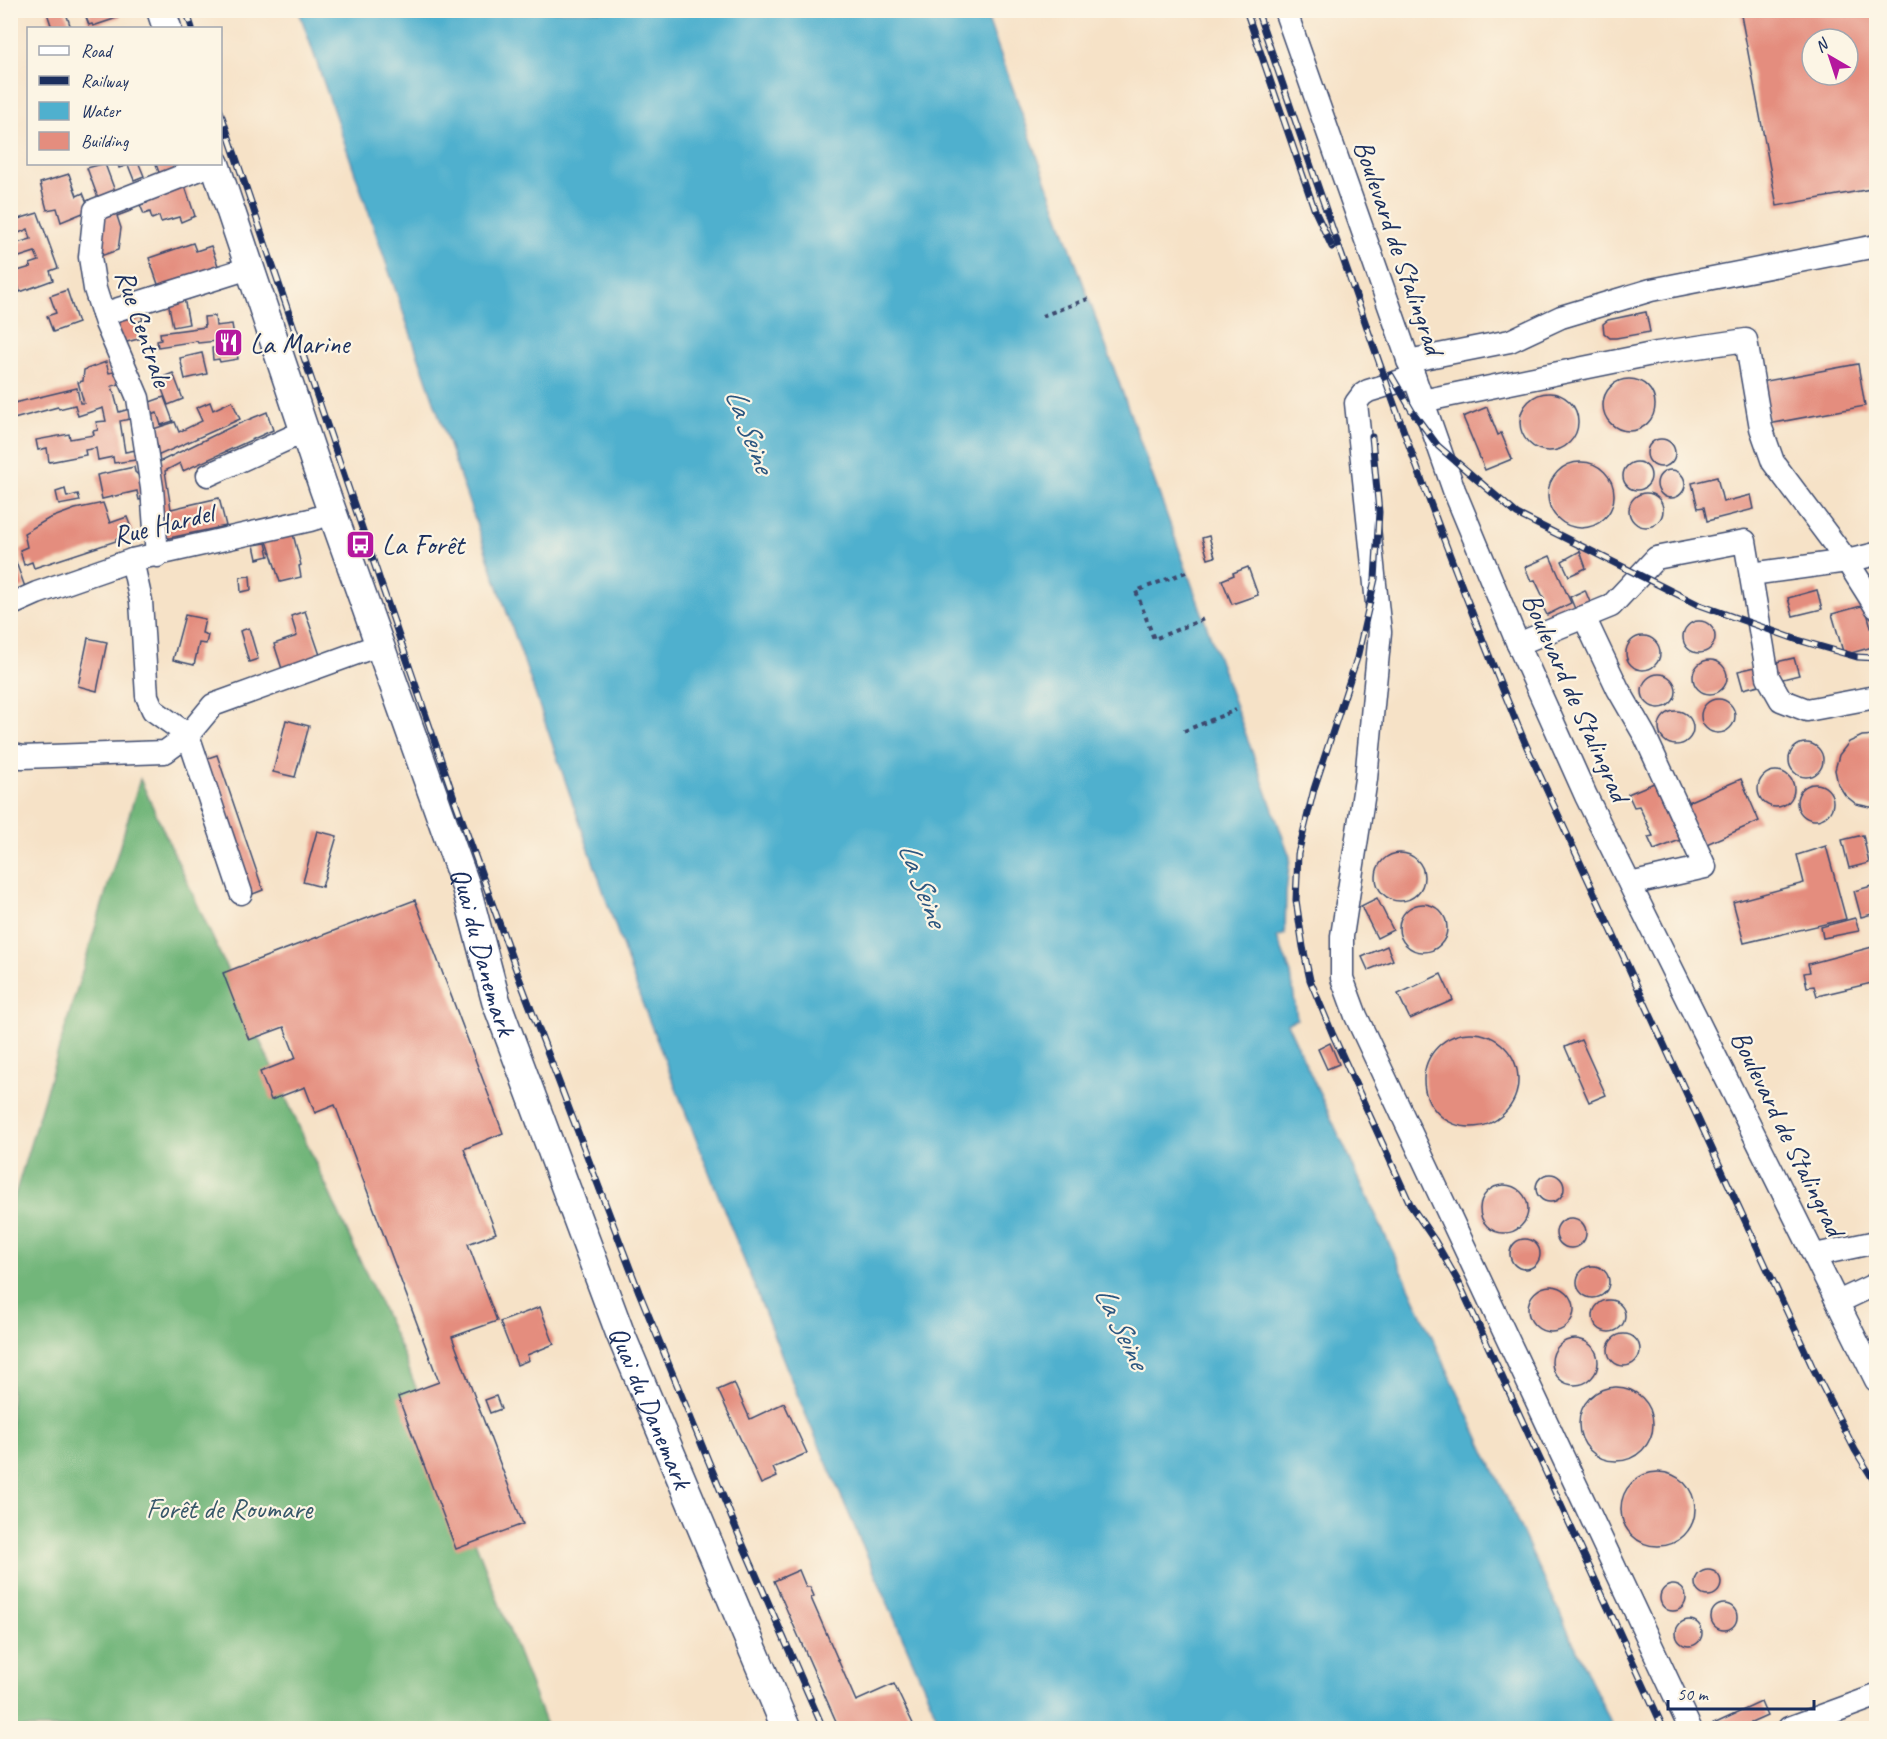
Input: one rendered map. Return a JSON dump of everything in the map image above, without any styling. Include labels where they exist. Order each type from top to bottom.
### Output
[{"type":"main road","points":[[161,10],[167,27]]},
{"type":"main road","name":"Quai du Danemark","points":[[214,165],[379,645],[466,887],[495,1001],[612,1311],[786,1728]]},
{"type":"street","name":"Boulevard de Stalingrad","points":[[1285,10],[1454,490],[1518,644],[1586,796],[1876,1380]]},
{"type":"street","name":"Rue Centrale","points":[[157,556],[152,488],[138,398],[95,289],[90,257],[95,210],[211,165]]},
{"type":"street","points":[[1690,1728],[1356,1016],[1342,978],[1342,936],[1366,779],[1380,632],[1356,403],[1368,391],[1411,369],[1510,341],[1561,317],[1651,290],[1876,246]]},
{"type":"street","points":[[103,314],[249,268]]},
{"type":"street","points":[[1422,401],[1656,353],[1746,340],[1761,428],[1773,462],[1847,561],[1876,607]]},
{"type":"street","points":[[208,475],[305,431]]},
{"type":"street","name":"Rue Hardel","points":[[10,605],[37,593],[132,560],[333,513]]},
{"type":"street","points":[[1518,644],[1611,606],[1656,558],[1745,541],[1768,677],[1781,700],[1807,710],[1876,697]]},
{"type":"street","points":[[1751,574],[1847,561],[1876,554]]},
{"type":"street","points":[[132,560],[141,601],[147,696],[153,710],[188,735],[241,893]]},
{"type":"street","points":[[1584,617],[1618,689],[1645,736],[1705,867],[1630,884]]},
{"type":"street","points":[[10,754],[22,757],[165,752],[188,735],[213,705],[379,645]]},
{"type":"street","points":[[1815,1255],[1876,1242]]},
{"type":"street","points":[[1838,1302],[1876,1284]]},
{"type":"street","points":[[1789,1728],[1831,1722],[1876,1696]]},
{"type":"path","points":[[1042,316],[1088,300]]},
{"type":"path","points":[[1186,572],[1136,591],[1154,639],[1204,620]]},
{"type":"path","points":[[1184,731],[1236,710]]},
{"type":"green space","name":"Forêt de Roumare","points":[[140,779],[403,1354],[547,1728],[11,1728],[11,1208]]},
{"type":"water","name":"La Seine","points":[[299,11],[985,11],[1290,857],[1285,934],[1277,937],[1291,974],[1297,1019],[1287,1023],[1613,1728],[942,1728],[799,1399],[641,1000]]},
{"type":"building","points":[[65,10],[71,27],[52,27],[47,13]]},
{"type":"building","points":[[88,10],[118,10],[120,17],[93,26],[89,25],[86,17],[90,15]]},
{"type":"building","points":[[1740,10],[1876,10],[1876,188],[1777,206]]},
{"type":"building","points":[[105,165],[118,199],[101,206],[87,168]]},
{"type":"building","points":[[128,165],[139,165],[144,176],[134,180]]},
{"type":"building","points":[[156,165],[176,165],[174,166],[177,174],[162,181]]},
{"type":"building","points":[[69,174],[77,196],[83,193],[90,210],[61,222],[57,208],[47,210],[40,183]]},
{"type":"building","points":[[183,180],[195,216],[181,222],[179,217],[161,222],[159,216],[152,219],[150,212],[144,214],[140,205],[147,203],[144,196]]},
{"type":"building","points":[[129,202],[133,210],[117,216],[121,228],[118,250],[95,258],[100,214]]},
{"type":"building","points":[[15,208],[18,219],[38,213],[58,268],[50,271],[53,280],[20,292],[14,272],[31,267],[30,264],[39,261],[35,252],[13,259],[10,245],[31,239],[28,229],[14,235],[10,223],[10,210]]},
{"type":"building","points":[[193,243],[196,251],[211,246],[221,274],[161,293],[149,258]]},
{"type":"building","points":[[67,290],[78,323],[53,332],[47,316],[56,313],[50,296]]},
{"type":"building","points":[[184,298],[189,324],[173,327],[168,301]]},
{"type":"building","points":[[138,307],[143,320],[135,323],[142,338],[119,344],[106,317]]},
{"type":"building","points":[[1646,312],[1650,332],[1616,338],[1610,338],[1604,333],[1603,324],[1608,320]]},
{"type":"building","points":[[215,316],[216,326],[232,324],[238,359],[220,362],[219,359],[213,360],[212,348],[217,347],[217,341],[198,343],[197,341],[158,347],[157,341],[161,340],[160,333],[205,327],[204,317]]},
{"type":"building","points":[[202,353],[207,374],[185,379],[180,358]]},
{"type":"building","points":[[106,362],[109,373],[119,371],[123,383],[112,386],[119,412],[133,408],[135,418],[120,421],[125,452],[141,449],[143,459],[114,463],[113,457],[98,460],[96,448],[85,450],[86,455],[49,462],[47,448],[38,450],[36,440],[69,434],[70,439],[94,435],[93,431],[98,430],[96,422],[106,421],[103,408],[78,416],[75,405],[59,409],[58,407],[10,420],[10,404],[77,388],[80,403],[84,403],[78,382],[83,381],[84,370]]},
{"type":"building","points":[[1858,364],[1865,406],[1769,424],[1761,382]]},
{"type":"building","points":[[173,373],[183,399],[168,405],[158,379]]},
{"type":"building","points":[[1624,379],[1634,379],[1648,386],[1655,405],[1648,424],[1634,431],[1624,431],[1614,427],[1607,420],[1603,410],[1603,400],[1607,390],[1614,383]]},
{"type":"building","points":[[1543,393],[1555,393],[1570,401],[1578,416],[1578,428],[1570,443],[1555,451],[1543,451],[1528,443],[1520,428],[1520,416],[1528,401]]},
{"type":"building","points":[[164,397],[173,421],[161,425],[157,413],[151,415],[147,403]]},
{"type":"building","points":[[232,401],[240,419],[155,457],[147,431],[175,422],[179,432],[202,421],[196,408],[210,402],[213,410]]},
{"type":"building","points":[[1487,407],[1498,435],[1501,433],[1512,459],[1485,470],[1463,417]]},
{"type":"building","points":[[267,412],[273,430],[183,471],[180,463],[165,471],[171,509],[219,498],[226,526],[164,539],[153,465]]},
{"type":"building","points":[[1661,439],[1671,443],[1675,453],[1671,463],[1661,467],[1651,463],[1647,453],[1651,443]]},
{"type":"building","points":[[1581,462],[1594,465],[1604,472],[1611,482],[1614,495],[1611,508],[1604,518],[1594,525],[1581,528],[1568,525],[1558,518],[1551,508],[1548,495],[1551,482],[1558,472],[1568,465]]},
{"type":"building","points":[[1637,462],[1647,466],[1651,476],[1647,486],[1637,490],[1627,486],[1623,476],[1627,466]]},
{"type":"building","points":[[134,467],[135,472],[145,481],[147,499],[139,500],[137,491],[102,499],[97,475]]},
{"type":"building","points":[[1671,470],[1681,474],[1685,484],[1681,494],[1671,498],[1661,494],[1657,484],[1661,474]]},
{"type":"building","points":[[1717,477],[1723,502],[1751,495],[1754,509],[1707,521],[1704,507],[1698,508],[1692,483]]},
{"type":"building","points":[[65,489],[67,497],[78,494],[80,501],[59,505],[56,492]]},
{"type":"building","points":[[1646,493],[1658,498],[1663,510],[1658,522],[1646,527],[1634,522],[1629,510],[1634,498]]},
{"type":"building","points":[[103,503],[110,523],[127,517],[133,533],[116,539],[116,541],[34,568],[32,562],[24,565],[20,550],[27,547],[24,533],[48,519],[75,509]]},
{"type":"building","points":[[293,534],[301,565],[299,566],[301,577],[280,582],[267,541]]},
{"type":"building","points":[[1209,536],[1215,557],[1208,559],[1202,538]]},
{"type":"building","points":[[266,543],[269,556],[257,559],[254,545]]},
{"type":"building","points":[[10,546],[25,587],[10,592]]},
{"type":"building","points":[[1580,551],[1586,568],[1569,576],[1562,561]]},
{"type":"building","points":[[1550,556],[1571,603],[1547,615],[1540,601],[1544,599],[1535,580],[1531,581],[1525,567]]},
{"type":"building","points":[[1248,567],[1258,595],[1232,604],[1222,580]]},
{"type":"building","points":[[250,576],[251,590],[241,592],[240,577]]},
{"type":"building","points":[[1585,590],[1590,602],[1575,609],[1570,597]]},
{"type":"building","points":[[1817,590],[1822,609],[1793,616],[1788,598]]},
{"type":"building","points":[[1865,605],[1876,646],[1844,655],[1832,614]]},
{"type":"building","points":[[305,611],[321,658],[283,672],[274,644],[297,636],[291,616]]},
{"type":"building","points":[[185,615],[205,619],[202,633],[208,635],[206,644],[199,643],[194,665],[173,660]]},
{"type":"building","points":[[1699,621],[1711,625],[1715,637],[1711,649],[1699,653],[1687,649],[1683,637],[1687,625]]},
{"type":"building","points":[[249,628],[258,659],[249,662],[240,631]]},
{"type":"building","points":[[1643,636],[1655,641],[1660,653],[1655,665],[1643,670],[1631,665],[1626,653],[1631,641]]},
{"type":"building","points":[[88,638],[107,642],[97,691],[78,686]]},
{"type":"building","points":[[1794,658],[1799,675],[1743,689],[1738,671]]},
{"type":"building","points":[[1710,660],[1722,665],[1727,677],[1722,689],[1710,694],[1698,689],[1693,677],[1698,665]]},
{"type":"building","points":[[1659,674],[1671,679],[1676,691],[1671,703],[1659,708],[1647,703],[1642,691],[1647,679]]},
{"type":"building","points":[[1718,699],[1730,704],[1735,716],[1730,728],[1718,733],[1706,728],[1701,716],[1706,704]]},
{"type":"building","points":[[1676,711],[1688,716],[1693,728],[1688,740],[1676,745],[1664,740],[1659,728],[1664,716]]},
{"type":"building","points":[[286,720],[309,726],[295,777],[273,772]]},
{"type":"building","points":[[1876,735],[1876,807],[1870,807],[1856,804],[1845,795],[1838,784],[1835,770],[1839,755],[1849,742],[1862,736]]},
{"type":"building","points":[[1806,743],[1818,748],[1823,760],[1818,772],[1806,777],[1794,772],[1789,760],[1794,748]]},
{"type":"building","points":[[217,755],[263,890],[248,896],[202,760]]},
{"type":"building","points":[[1776,771],[1788,777],[1794,789],[1788,801],[1776,807],[1764,801],[1758,789],[1764,777]]},
{"type":"building","points":[[1741,779],[1759,821],[1702,846],[1683,804]]},
{"type":"building","points":[[1654,783],[1680,840],[1654,850],[1648,837],[1653,836],[1639,806],[1634,807],[1628,794]]},
{"type":"building","points":[[1815,784],[1828,789],[1833,802],[1828,815],[1815,820],[1802,815],[1797,802],[1802,789]]},
{"type":"building","points":[[317,831],[337,836],[322,887],[303,882]]},
{"type":"building","points":[[1863,835],[1869,863],[1849,868],[1842,840]]},
{"type":"building","points":[[1826,846],[1846,919],[1744,943],[1733,902],[1804,883],[1797,855]]},
{"type":"building","points":[[1400,853],[1417,860],[1424,877],[1417,894],[1400,901],[1383,894],[1376,877],[1383,860]]},
{"type":"building","points":[[1875,885],[1876,913],[1861,917],[1854,891]]},
{"type":"building","points":[[1377,898],[1393,930],[1377,938],[1361,906]]},
{"type":"building","points":[[415,900],[503,1133],[464,1149],[496,1233],[468,1244],[497,1321],[452,1337],[523,1524],[456,1549],[398,1397],[439,1382],[335,1105],[315,1113],[305,1087],[271,1100],[260,1072],[296,1058],[284,1027],[249,1040],[223,973]]},
{"type":"building","points":[[1423,904],[1440,911],[1447,928],[1440,945],[1423,952],[1406,945],[1399,928],[1406,911]]},
{"type":"building","points":[[1855,918],[1859,931],[1823,938],[1821,927]]},
{"type":"building","points":[[1387,946],[1393,960],[1368,970],[1362,957]]},
{"type":"building","points":[[1876,946],[1876,982],[1817,996],[1814,986],[1807,987],[1804,973],[1810,972],[1808,964]]},
{"type":"building","points":[[1441,974],[1453,1000],[1410,1019],[1398,994]]},
{"type":"building","points":[[1471,1033],[1489,1037],[1504,1047],[1514,1062],[1518,1080],[1514,1098],[1504,1113],[1489,1123],[1471,1127],[1453,1123],[1438,1113],[1428,1098],[1424,1080],[1428,1062],[1438,1047],[1453,1037]]},
{"type":"building","points":[[1581,1040],[1606,1095],[1589,1102],[1565,1047]]},
{"type":"building","points":[[1330,1043],[1339,1064],[1327,1069],[1318,1049]]},
{"type":"building","points":[[1550,1174],[1560,1178],[1564,1188],[1560,1198],[1550,1202],[1540,1198],[1536,1188],[1540,1178]]},
{"type":"building","points":[[1504,1185],[1521,1192],[1528,1209],[1521,1226],[1504,1233],[1487,1226],[1480,1209],[1487,1192]]},
{"type":"building","points":[[1571,1218],[1577,1219],[1585,1227],[1585,1239],[1577,1247],[1571,1248],[1565,1247],[1557,1239],[1556,1233],[1557,1227],[1565,1219]]},
{"type":"building","points":[[1525,1239],[1531,1240],[1539,1248],[1539,1260],[1531,1268],[1525,1269],[1519,1268],[1511,1260],[1510,1254],[1511,1248],[1519,1240]]},
{"type":"building","points":[[1593,1266],[1604,1271],[1609,1282],[1604,1293],[1593,1298],[1582,1293],[1577,1282],[1582,1271]]},
{"type":"building","points":[[1551,1286],[1567,1293],[1574,1309],[1567,1325],[1551,1332],[1535,1325],[1528,1309],[1535,1293]]},
{"type":"building","points":[[1609,1300],[1620,1305],[1625,1316],[1620,1327],[1609,1332],[1598,1327],[1593,1316],[1598,1305]]},
{"type":"building","points":[[540,1307],[554,1344],[527,1355],[529,1360],[517,1365],[500,1322]]},
{"type":"building","points":[[1624,1334],[1635,1339],[1640,1350],[1635,1361],[1624,1366],[1613,1361],[1608,1350],[1613,1339]]},
{"type":"building","points":[[1575,1339],[1591,1346],[1598,1362],[1591,1378],[1575,1385],[1559,1378],[1552,1362],[1559,1346]]},
{"type":"building","points":[[734,1383],[750,1419],[784,1403],[807,1453],[773,1468],[777,1477],[761,1484],[718,1390]]},
{"type":"building","points":[[1616,1387],[1630,1390],[1642,1398],[1650,1410],[1653,1424],[1650,1438],[1642,1450],[1630,1458],[1616,1461],[1602,1458],[1590,1450],[1582,1438],[1579,1424],[1582,1410],[1590,1398],[1602,1390]]},
{"type":"building","points":[[496,1396],[501,1409],[490,1413],[485,1400]]},
{"type":"building","points":[[1658,1472],[1672,1475],[1684,1483],[1692,1495],[1695,1509],[1692,1523],[1684,1535],[1672,1543],[1658,1546],[1644,1543],[1632,1535],[1624,1523],[1621,1509],[1624,1495],[1632,1483],[1644,1475]]},
{"type":"building","points":[[799,1570],[806,1587],[810,1587],[814,1596],[811,1598],[856,1701],[894,1684],[915,1728],[839,1728],[774,1581]]},
{"type":"building","points":[[1708,1570],[1717,1574],[1721,1583],[1717,1592],[1708,1596],[1699,1592],[1695,1583],[1699,1574]]},
{"type":"building","points":[[1673,1585],[1682,1589],[1686,1598],[1682,1607],[1673,1611],[1664,1607],[1660,1598],[1664,1589]]},
{"type":"building","points":[[1724,1604],[1733,1608],[1737,1617],[1733,1626],[1724,1630],[1715,1626],[1711,1617],[1715,1608]]},
{"type":"building","points":[[1689,1620],[1698,1624],[1702,1633],[1698,1642],[1689,1646],[1680,1642],[1676,1633],[1680,1624]]},
{"type":"building","points":[[1761,1702],[1767,1716],[1740,1728],[1705,1728]]},
{"type":"railway","points":[[186,10],[192,27]]},
{"type":"railway","points":[[1246,10],[1315,211],[1332,247]]},
{"type":"railway","points":[[1257,10],[1419,472],[1453,564],[1526,745],[1812,1366],[1855,1450],[1876,1484]]},
{"type":"railway","points":[[222,117],[453,795],[518,975],[639,1292],[740,1538],[823,1728]]},
{"type":"railway","points":[[1391,375],[1412,411],[1438,446],[1517,514],[1697,604],[1798,640],[1857,657],[1876,658]]},
{"type":"railway","points":[[1372,437],[1379,512],[1375,579],[1357,658],[1314,789],[1298,854],[1296,900],[1310,980],[1411,1206],[1435,1241],[1459,1283],[1661,1723]]},
{"type":"place","name":"La Marine","points":[[229,343]]},
{"type":"place","name":"La Forêt","points":[[361,544]]}]
